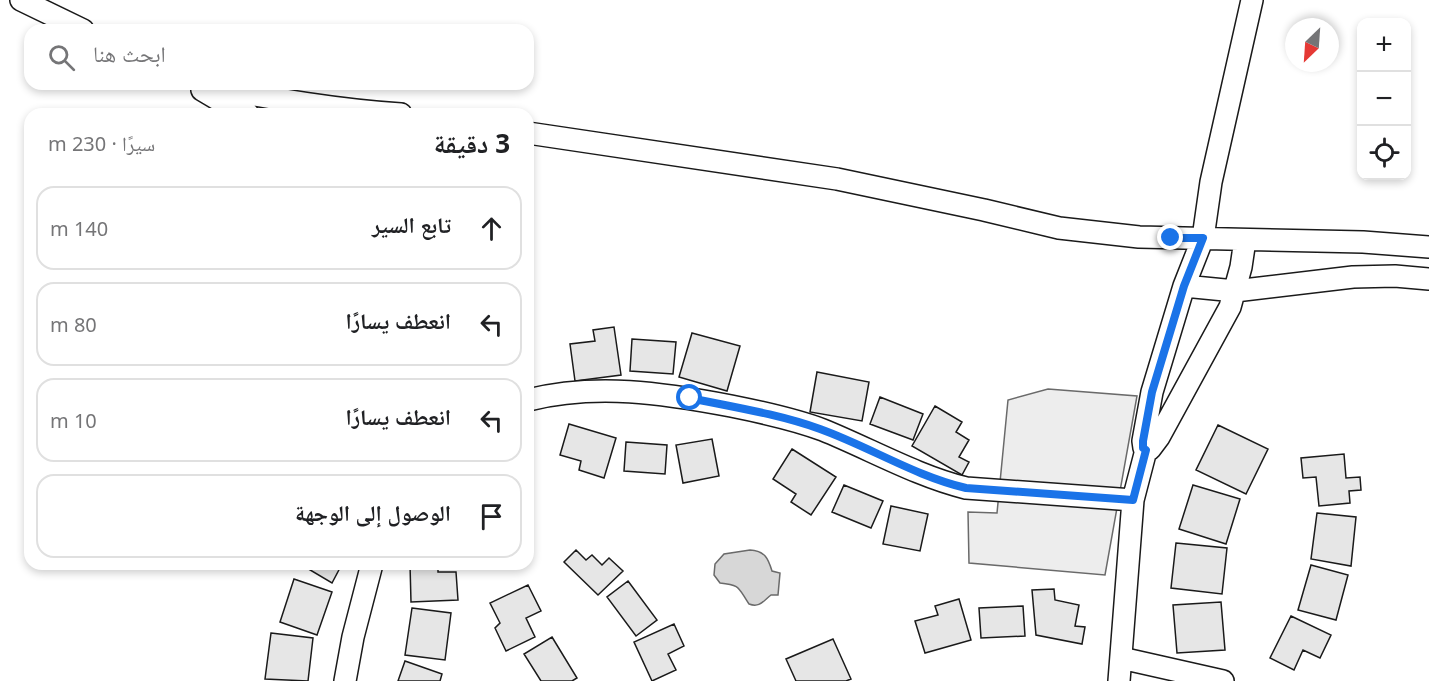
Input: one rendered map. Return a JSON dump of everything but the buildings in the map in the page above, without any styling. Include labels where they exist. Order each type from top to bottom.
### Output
[{"type":"street","points":[[21,0],[71,24]]},
{"type":"street","points":[[1119,681],[1133,500],[1146,450],[1143,448],[1143,441],[1152,392],[1184,286],[1203,238],[1211,182],[1252,0]]},
{"type":"street","points":[[201,90],[232,108]]},
{"type":"street","points":[[226,90],[339,108]]},
{"type":"street","points":[[534,134],[837,179],[1059,228],[1139,237],[1363,242],[1429,247]]},
{"type":"street","points":[[1146,450],[1150,449],[1159,437],[1222,322],[1235,291],[1245,240]]},
{"type":"street","points":[[1184,286],[1235,291],[1353,278],[1395,276],[1429,279]]},
{"type":"street","points":[[534,399],[590,391],[641,391],[690,398],[759,412],[819,429],[942,483],[966,488],[1133,500]]},
{"type":"street","points":[[345,681],[352,637],[370,570]]},
{"type":"street","points":[[1121,658],[1223,681]]},
{"type":"shaded area","points":[[1048,389],[1137,396],[1105,575],[969,563],[968,512],[997,513],[1008,400]]},
{"type":"shaded area","points":[[750,550],[762,554],[772,571],[780,573],[778,595],[771,595],[756,605],[749,604],[738,588],[720,583],[714,575],[715,564],[724,554]]},
{"type":"route","points":[[690,398],[759,412],[819,429],[942,483],[1008,493],[1133,500],[1146,450],[1143,448],[1143,441],[1152,392],[1184,286],[1203,238],[1171,238]]}]
